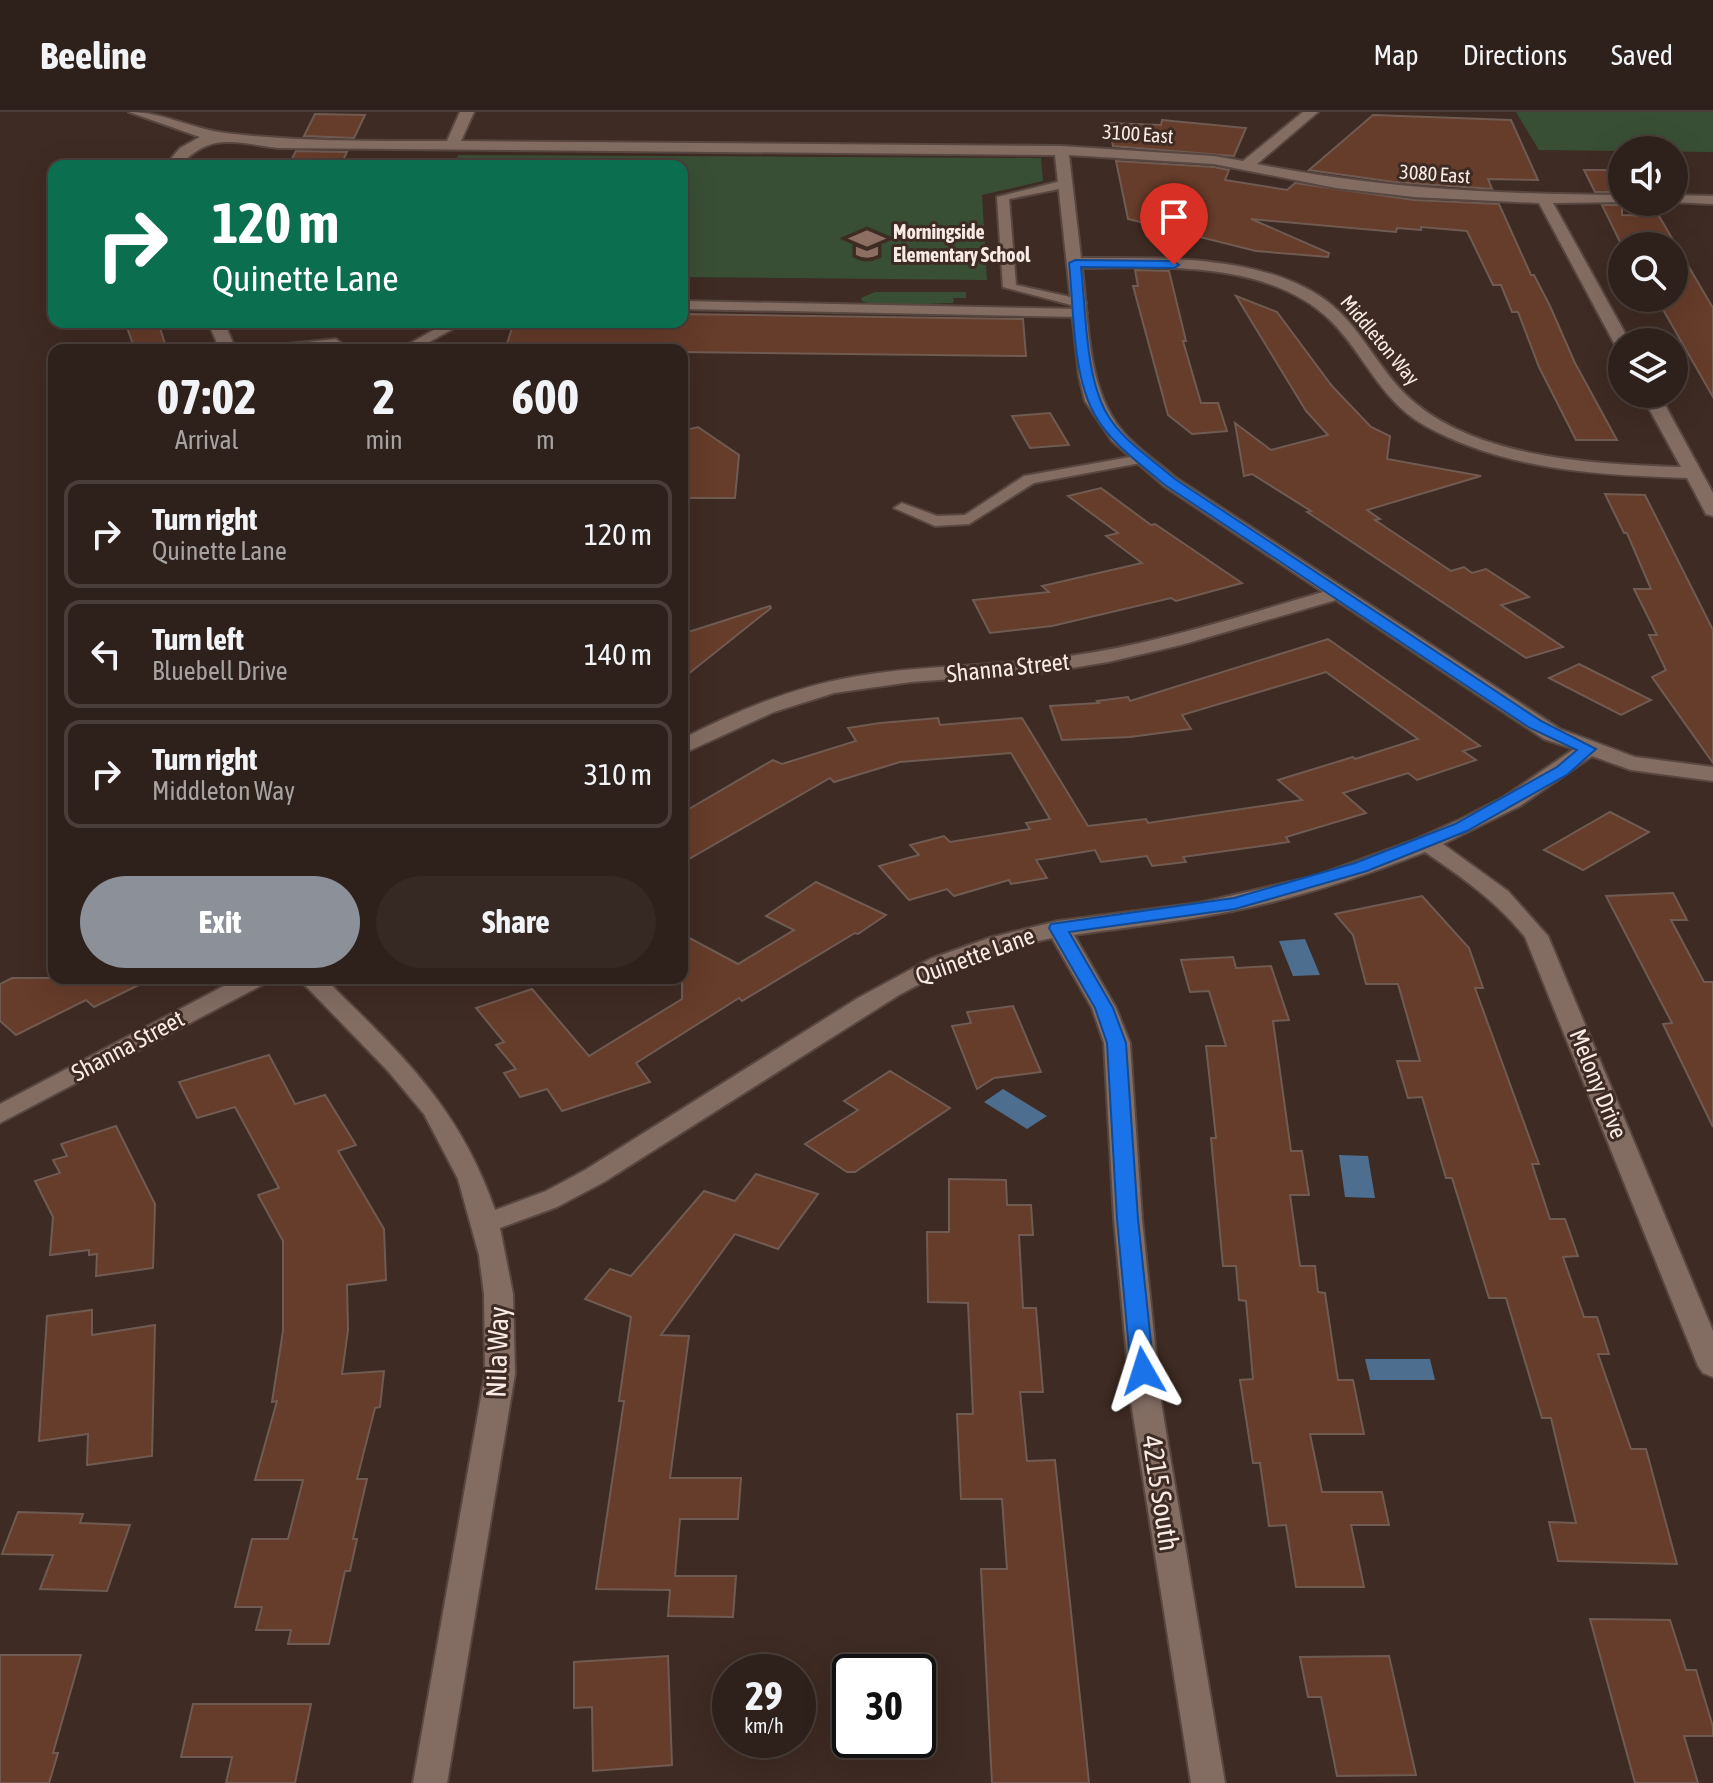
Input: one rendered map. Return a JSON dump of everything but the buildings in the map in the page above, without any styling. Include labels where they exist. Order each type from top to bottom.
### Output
[{"type":"street","name":"3100 East","points":[[136,112],[212,136],[278,144],[1061,150],[1141,153],[1247,165]]},
{"type":"street","points":[[452,145],[467,112]]},
{"type":"street","points":[[1247,165],[1311,112]]},
{"type":"street","points":[[177,160],[185,151],[212,136]]},
{"type":"street","points":[[1061,150],[1087,376],[1094,401],[1107,424],[1141,459],[1536,724],[1588,749],[1655,768],[1713,774]]},
{"type":"street","name":"3080 East","points":[[1247,165],[1372,189],[1453,197],[1608,199]]},
{"type":"street","points":[[1544,199],[1614,328]]},
{"type":"street","points":[[1688,199],[1713,200]]},
{"type":"street","name":"Middleton Way","points":[[1075,263],[1197,266],[1271,281],[1325,307],[1342,324],[1388,388],[1412,410],[1441,427],[1486,445],[1563,464],[1629,471],[1693,473]]},
{"type":"street","points":[[1658,408],[1713,510]]},
{"type":"street","name":"Shanna Street","points":[[688,745],[762,708],[824,688],[891,678],[987,672],[1086,660],[1154,646],[1339,593]]},
{"type":"street","name":"Quinette Lane","points":[[488,1222],[570,1190],[707,1103],[758,1076],[912,977],[996,943],[1058,928],[1235,903],[1338,875],[1461,828],[1563,771],[1588,749]]},
{"type":"street","name":"Melony Drive","points":[[1427,843],[1512,905],[1536,936],[1713,1366]]},
{"type":"street","name":"4215 South","points":[[1058,928],[1104,1008],[1120,1061],[1128,1219],[1146,1402],[1208,1783]]},
{"type":"street","name":"Shanna Street","points":[[0,1115],[246,984]]},
{"type":"street","name":"Nila Way","points":[[316,984],[409,1078],[463,1158],[488,1222],[501,1307],[500,1374],[430,1783]]},
{"type":"lane","points":[[1065,184],[1003,197],[1010,287],[1080,308]]},
{"type":"lane","points":[[688,305],[1080,308]]},
{"type":"lane","points":[[416,344],[447,328]]},
{"type":"lane","points":[[902,508],[935,521],[969,519],[1029,479],[1141,459]]},
{"type":"green space","points":[[1516,112],[1713,112],[1713,152],[1688,152],[1688,136],[1608,136],[1608,151],[1539,150]]},
{"type":"green space","points":[[458,155],[1041,158],[1043,181],[982,195],[987,280],[688,277],[688,160],[456,160]]},
{"type":"green space","points":[[875,292],[966,292],[966,298],[954,298],[953,303],[907,305],[862,301],[861,298]]},
{"type":"water","points":[[1305,939],[1320,975],[1293,976],[1279,941]]},
{"type":"water","points":[[1003,1089],[1047,1116],[1027,1129],[984,1102]]},
{"type":"water","points":[[1339,1155],[1368,1156],[1375,1198],[1345,1197]]},
{"type":"water","points":[[1365,1359],[1430,1359],[1435,1380],[1370,1380]]},
{"type":"place","name":"Morningside Elementary School","points":[[867,244]]},
{"type":"route","points":[[1143,1371],[1128,1219],[1117,1043],[1104,1008],[1058,928],[1235,903],[1338,875],[1461,828],[1563,771],[1588,749],[1536,724],[1170,482],[1118,437],[1100,414],[1087,376],[1075,263],[1174,265]]}]
